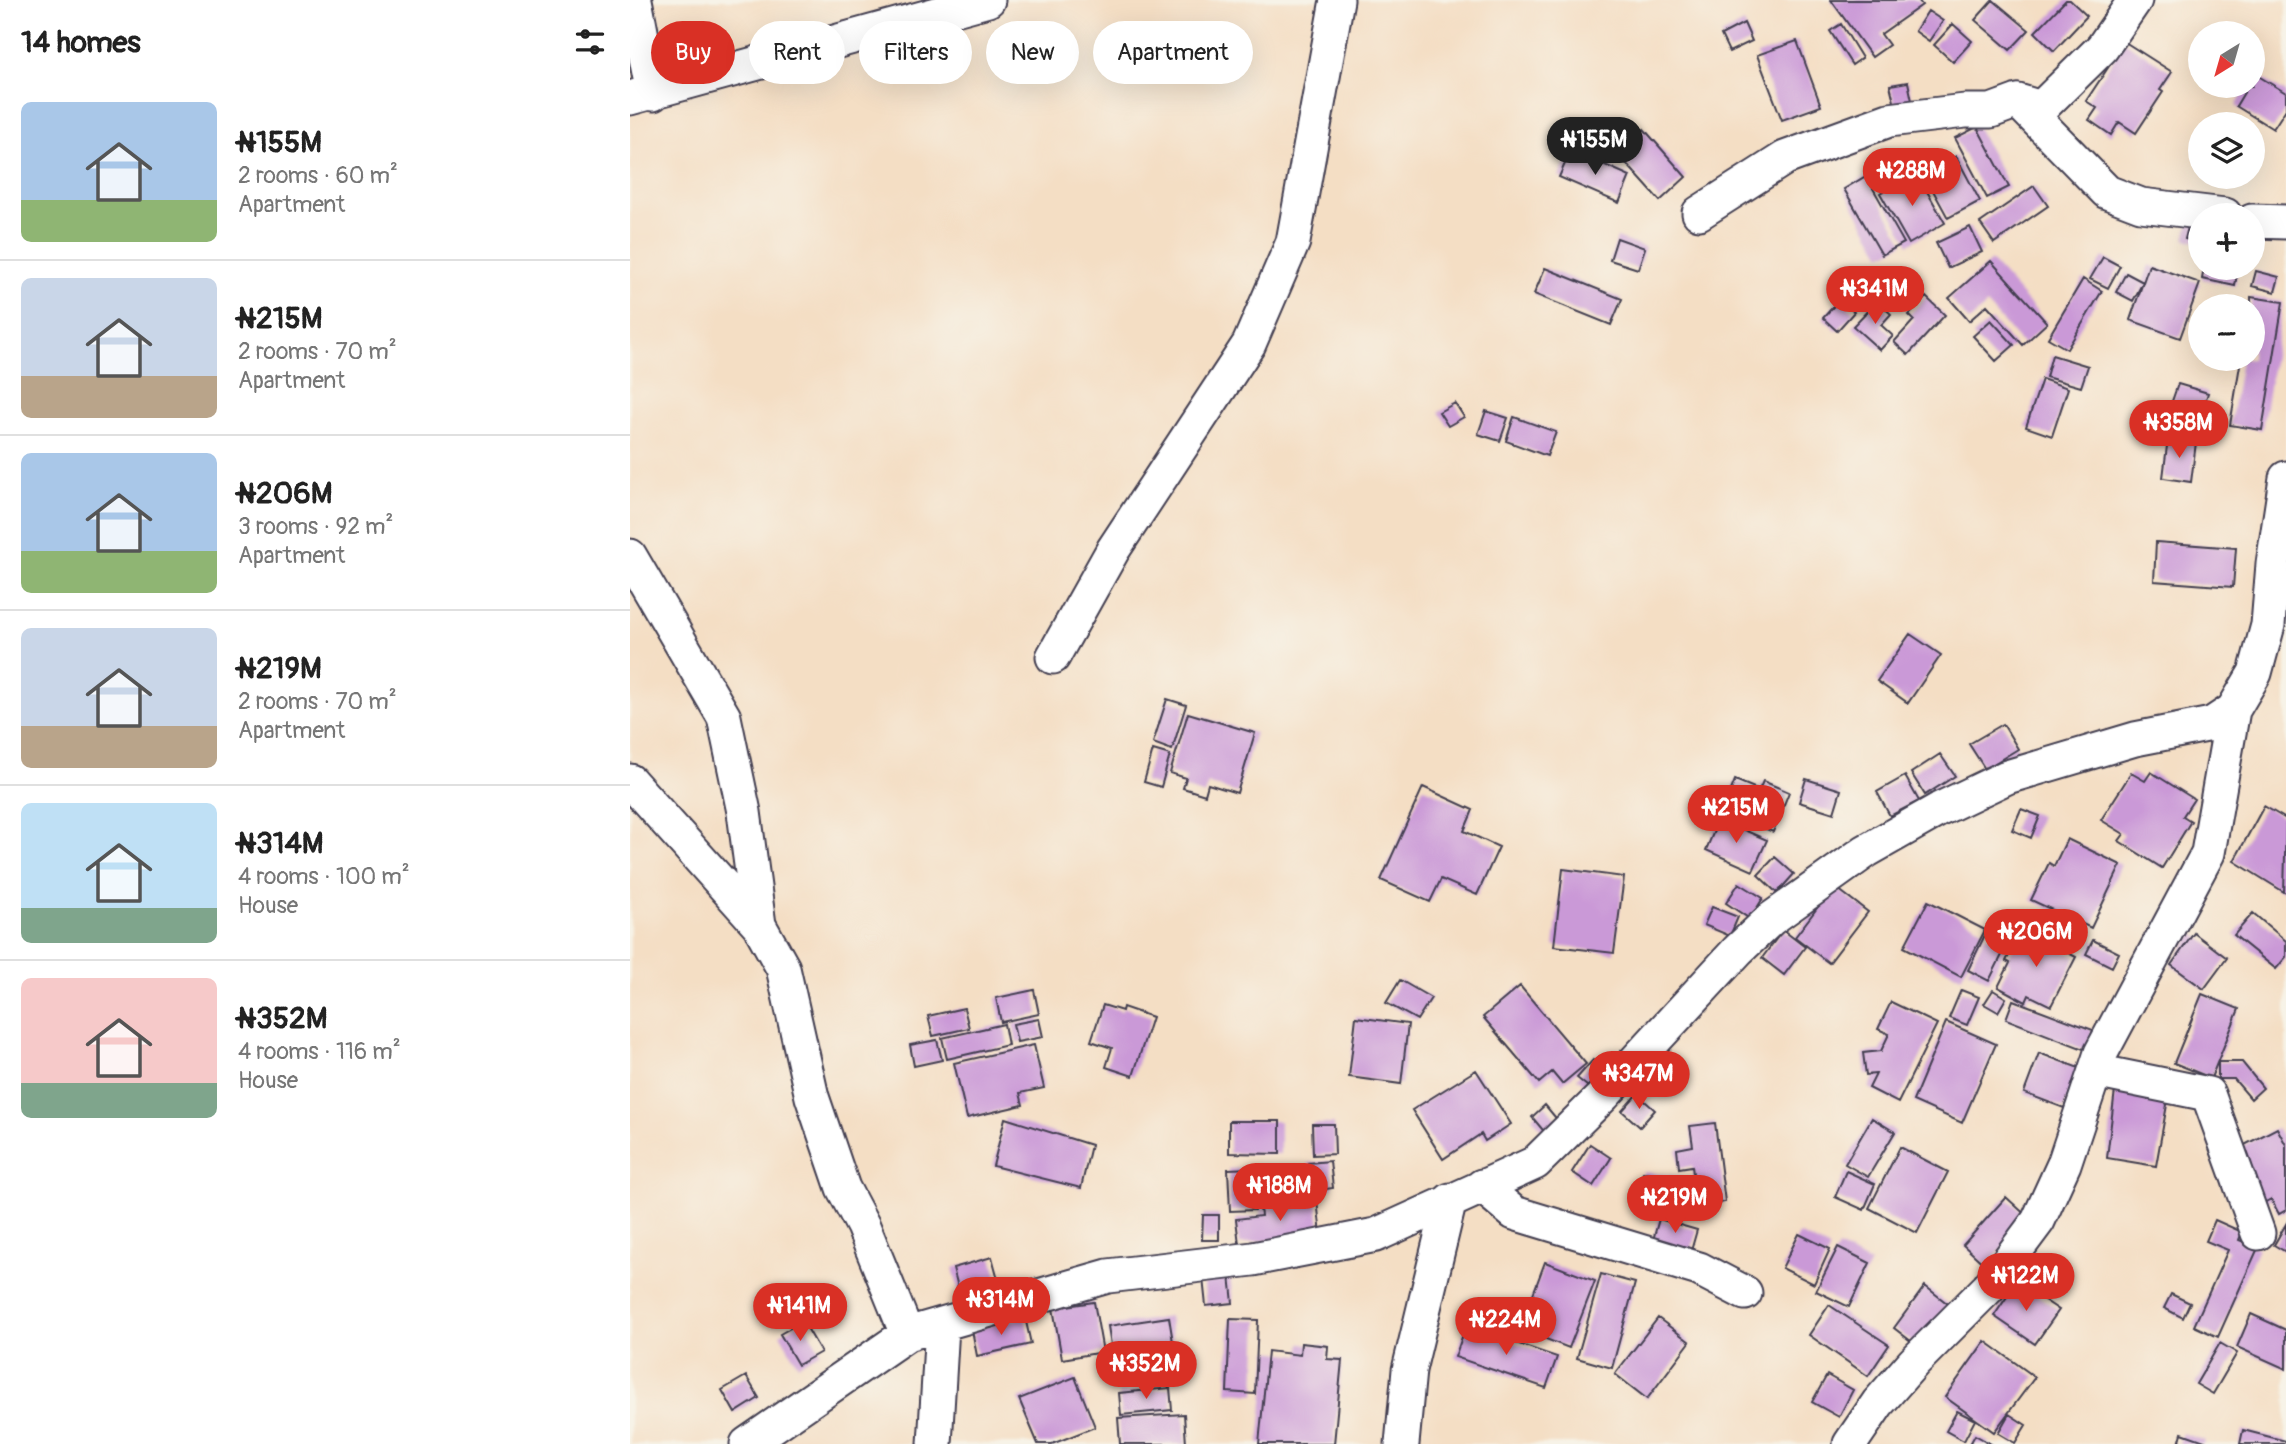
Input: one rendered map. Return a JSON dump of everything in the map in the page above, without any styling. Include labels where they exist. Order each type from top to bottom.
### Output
[{"type":"street","points":[[635,0],[641,96],[988,0]]},
{"type":"street","points":[[1053,657],[1113,550],[1249,344],[1293,242],[1337,0]]},
{"type":"street","points":[[1699,213],[1763,169],[1812,146],[1889,120],[1965,111],[1991,111],[2018,102],[2041,108],[2102,48],[2135,0]]},
{"type":"street","points":[[2018,102],[2107,192],[2141,205],[2188,208]]},
{"type":"street","points":[[2265,221],[2286,222]]},
{"type":"street","points":[[1850,1444],[1878,1404],[1914,1362],[1988,1289],[2038,1221],[2064,1164],[2101,1053],[2208,853],[2233,710],[2255,673],[2269,625],[2279,564],[2286,485]]},
{"type":"street","points":[[630,556],[724,717],[744,812],[759,925]]},
{"type":"street","points":[[747,1444],[907,1334],[1108,1276],[1253,1259],[1376,1236],[1535,1163],[1604,1095],[1738,950],[1771,919],[1866,851],[1940,808],[2007,777],[2135,739],[2211,724],[2233,710]]},
{"type":"street","points":[[630,781],[759,925],[783,968],[812,1097],[843,1188],[863,1226],[907,1334]]},
{"type":"street","points":[[2095,1071],[2208,1094],[2258,1233]]},
{"type":"street","points":[[1482,1186],[1514,1213],[1699,1269],[1745,1293]]},
{"type":"street","points":[[1402,1444],[1409,1370],[1450,1200]]},
{"type":"street","points":[[935,1444],[942,1326]]},
{"type":"building","points":[[1831,0],[1918,0],[1922,5],[1881,34],[1889,45],[1872,57]]},
{"type":"building","points":[[1993,0],[2029,30],[2010,50],[1975,20]]},
{"type":"building","points":[[2066,0],[2070,0],[2087,16],[2054,51],[2035,32]]},
{"type":"building","points":[[1928,11],[1943,21],[1929,41],[1915,31]]},
{"type":"building","points":[[1744,23],[1752,41],[1729,52],[1721,35]]},
{"type":"building","points":[[1841,24],[1862,58],[1852,65],[1830,31]]},
{"type":"building","points":[[1953,24],[1972,41],[1953,62],[1934,45]]},
{"type":"building","points":[[1797,41],[1821,106],[1782,120],[1757,55]]},
{"type":"building","points":[[2125,42],[2172,72],[2160,90],[2163,92],[2136,133],[2119,122],[2111,135],[2089,120],[2097,108],[2086,101]]},
{"type":"building","points":[[2265,80],[2286,93],[2286,109],[2273,129],[2265,124],[2265,112],[2246,112],[2236,106],[2241,98],[2265,98]]},
{"type":"building","points":[[1908,82],[1914,110],[1897,114],[1890,85]]},
{"type":"building","points":[[1977,127],[2009,187],[1987,198],[1955,138]]},
{"type":"building","points":[[1644,129],[1686,177],[1660,201],[1617,153]]},
{"type":"building","points":[[1571,150],[1630,176],[1619,203],[1559,177]]},
{"type":"building","points":[[1956,156],[1980,201],[1948,218],[1924,174]]},
{"type":"building","points":[[1916,172],[1945,223],[1909,244],[1880,193]]},
{"type":"building","points":[[1866,176],[1904,243],[1882,255],[1844,189]]},
{"type":"building","points":[[2034,186],[2048,206],[1994,243],[1980,223]]},
{"type":"building","points":[[1970,227],[1982,252],[1948,268],[1936,243]]},
{"type":"building","points":[[1617,238],[1645,248],[1638,269],[1610,260]]},
{"type":"building","points":[[2103,257],[2120,266],[2108,288],[2090,279]]},
{"type":"building","points":[[1991,261],[2047,323],[2023,345],[1987,305],[1969,321],[1949,298]]},
{"type":"building","points":[[2149,265],[2200,283],[2196,294],[2188,294],[2188,316],[2180,338],[2130,320]]},
{"type":"building","points":[[1545,268],[1622,299],[1611,325],[1534,294]]},
{"type":"building","points":[[1896,268],[1907,278],[1884,302],[1873,292]]},
{"type":"building","points":[[2126,273],[2143,282],[2133,301],[2116,292]]},
{"type":"building","points":[[2265,273],[2279,277],[2275,292],[2252,286],[2254,280],[2265,280]]},
{"type":"building","points":[[2083,279],[2102,291],[2067,349],[2048,338]]},
{"type":"building","points":[[2207,280],[2236,280],[2235,286]]},
{"type":"building","points":[[1926,297],[1945,315],[1908,355],[1894,342],[1914,320],[1909,315]]},
{"type":"building","points":[[1840,299],[1854,312],[1837,331],[1823,318]]},
{"type":"building","points":[[2265,299],[2283,302],[2262,430],[2230,425],[2239,371],[2265,371]]},
{"type":"building","points":[[1877,301],[1891,314],[1881,325],[1893,336],[1880,350],[1853,326]]},
{"type":"building","points":[[1991,320],[2014,345],[1996,361],[1973,336]]},
{"type":"building","points":[[2052,355],[2088,366],[2081,387],[2046,377]]},
{"type":"building","points":[[2042,379],[2068,388],[2052,436],[2026,427]]},
{"type":"building","points":[[2178,384],[2208,393],[2201,414],[2171,404]]},
{"type":"building","points":[[1455,403],[1464,417],[1448,426],[1439,412]]},
{"type":"building","points":[[1486,411],[1508,418],[1500,441],[1478,434]]},
{"type":"building","points":[[1514,417],[1556,432],[1547,456],[1506,441]]},
{"type":"building","points":[[2168,438],[2196,442],[2191,482],[2163,478]]},
{"type":"building","points":[[2156,542],[2236,548],[2233,587],[2154,581]]},
{"type":"building","points":[[1910,634],[1941,655],[1908,703],[1877,681]]},
{"type":"building","points":[[1167,699],[1186,705],[1172,750],[1153,743]]},
{"type":"building","points":[[1188,713],[1255,733],[1237,793],[1208,784],[1205,795],[1183,788],[1186,778],[1170,773]]},
{"type":"building","points":[[2003,724],[2018,749],[1985,769],[1969,744]]},
{"type":"building","points":[[1153,750],[1170,755],[1161,787],[1144,782]]},
{"type":"building","points":[[1940,754],[1955,776],[1925,795],[1911,773]]},
{"type":"building","points":[[2151,772],[2194,799],[2183,816],[2191,821],[2162,868],[2119,841],[2124,834],[2101,820],[2131,773],[2145,781]]},
{"type":"building","points":[[1905,776],[1919,801],[1890,816],[1877,792]]},
{"type":"building","points":[[1806,779],[1841,790],[1834,813],[1799,802]]},
{"type":"building","points":[[1735,780],[1759,790],[1763,781],[1789,792],[1773,832],[1723,811]]},
{"type":"building","points":[[1423,787],[1473,810],[1464,831],[1499,847],[1477,895],[1441,879],[1430,902],[1381,880]]},
{"type":"building","points":[[2264,806],[2286,819],[2284,892],[2234,861]]},
{"type":"building","points":[[2021,809],[2040,816],[2031,838],[2012,830]]},
{"type":"building","points":[[1719,819],[1767,840],[1753,871],[1706,850]]},
{"type":"building","points":[[2067,839],[2121,865],[2091,928],[2031,900],[2049,863],[2054,866]]},
{"type":"building","points":[[1775,857],[1794,874],[1777,893],[1758,875]]},
{"type":"building","points":[[1563,869],[1624,877],[1614,953],[1554,946]]},
{"type":"building","points":[[1739,883],[1763,898],[1750,919],[1726,903]]},
{"type":"building","points":[[1834,886],[1868,912],[1829,963],[1795,937]]},
{"type":"building","points":[[1928,901],[1985,930],[1961,977],[1904,947]]},
{"type":"building","points":[[1712,907],[1738,917],[1730,936],[1704,925]]},
{"type":"building","points":[[2253,913],[2286,941],[2286,957],[2276,969],[2234,935]]},
{"type":"building","points":[[2023,929],[2076,957],[2051,1006],[2029,995],[2026,1002],[1998,987],[2010,963],[2006,961]]},
{"type":"building","points":[[1783,930],[1805,947],[1784,975],[1762,958]]},
{"type":"building","points":[[2194,933],[2227,958],[2204,989],[2171,965]]},
{"type":"building","points":[[1985,935],[2007,945],[1989,981],[1968,970]]},
{"type":"building","points":[[2093,940],[2119,953],[2112,967],[2086,954]]},
{"type":"building","points":[[1400,980],[1431,998],[1417,1020],[1386,1003]]},
{"type":"building","points":[[1520,986],[1586,1064],[1562,1084],[1552,1072],[1539,1083],[1483,1017]]},
{"type":"building","points":[[1034,990],[1039,1014],[1001,1022],[996,998]]},
{"type":"building","points":[[1961,990],[1979,997],[1967,1025],[1949,1018]]},
{"type":"building","points":[[1993,990],[2006,998],[1998,1012],[1984,1004]]},
{"type":"building","points":[[2202,994],[2239,1009],[2211,1078],[2174,1063]]},
{"type":"building","points":[[2013,1000],[2093,1030],[2086,1050],[2006,1019]]},
{"type":"building","points":[[1891,1002],[1937,1024],[1898,1103],[1869,1088],[1876,1074],[1866,1075],[1863,1053],[1881,1051],[1889,1034],[1878,1029]]},
{"type":"building","points":[[1103,1005],[1122,1011],[1123,1007],[1152,1017],[1133,1076],[1106,1067],[1112,1048],[1091,1041]]},
{"type":"building","points":[[964,1008],[969,1028],[933,1036],[928,1016]]},
{"type":"building","points":[[1356,1017],[1408,1024],[1401,1084],[1349,1077]]},
{"type":"building","points":[[1039,1019],[1043,1037],[1017,1042],[1013,1024]]},
{"type":"building","points":[[1946,1022],[1996,1044],[1962,1123],[1913,1101]]},
{"type":"building","points":[[1004,1024],[1008,1045],[947,1059],[942,1038]]},
{"type":"building","points":[[937,1040],[942,1060],[914,1066],[910,1045]]},
{"type":"building","points":[[1034,1045],[1044,1088],[1020,1093],[1023,1105],[967,1118],[954,1063]]},
{"type":"building","points":[[2039,1053],[2079,1068],[2064,1108],[2024,1093]]},
{"type":"building","points":[[1593,1060],[1607,1072],[1592,1090],[1577,1078]]},
{"type":"building","points":[[2218,1062],[2242,1062],[2263,1088],[2251,1099],[2234,1079],[2218,1079]]},
{"type":"building","points":[[1476,1070],[1511,1124],[1485,1141],[1481,1134],[1443,1159],[1412,1110]]},
{"type":"building","points":[[2115,1090],[2168,1099],[2156,1166],[2107,1158]]},
{"type":"building","points":[[1637,1094],[1655,1110],[1640,1127],[1622,1111]]},
{"type":"building","points":[[1545,1105],[1560,1123],[1547,1135],[1532,1117]]},
{"type":"building","points":[[1005,1118],[1091,1145],[1081,1188],[993,1166]]},
{"type":"building","points":[[1872,1118],[1895,1132],[1868,1177],[1845,1164]]},
{"type":"building","points":[[1229,1121],[1280,1121],[1280,1154],[1229,1153]]},
{"type":"building","points":[[1715,1123],[1725,1202],[1697,1206],[1692,1166],[1679,1168],[1677,1149],[1693,1146],[1690,1126]]},
{"type":"building","points":[[1312,1124],[1334,1124],[1335,1154],[1313,1155]]},
{"type":"building","points":[[2277,1128],[2286,1145],[2286,1210],[2279,1214],[2271,1199],[2262,1204],[2233,1151]]},
{"type":"building","points":[[1590,1144],[1611,1158],[1593,1186],[1572,1172]]},
{"type":"building","points":[[1900,1147],[1948,1172],[1917,1233],[1869,1208]]},
{"type":"building","points":[[1330,1161],[1333,1188],[1312,1191],[1308,1163]]},
{"type":"building","points":[[1253,1168],[1255,1210],[1230,1211],[1228,1169]]},
{"type":"building","points":[[1846,1171],[1875,1184],[1864,1210],[1835,1197]]},
{"type":"building","points":[[1643,1172],[1682,1177],[1679,1204],[1640,1198]]},
{"type":"building","points":[[2006,1197],[2030,1219],[1986,1266],[1963,1245]]},
{"type":"building","points":[[1317,1201],[1321,1234],[1239,1244],[1236,1219],[1261,1216],[1260,1208]]},
{"type":"building","points":[[1203,1215],[1219,1215],[1219,1240],[1202,1240]]},
{"type":"building","points":[[1659,1219],[1697,1230],[1691,1251],[1653,1240]]},
{"type":"building","points":[[2215,1220],[2242,1232],[2239,1240],[2258,1248],[2218,1337],[2194,1326],[2228,1250],[2206,1241]]},
{"type":"building","points":[[2286,1224],[2286,1252],[2274,1245]]},
{"type":"building","points":[[1799,1234],[1830,1249],[1814,1284],[1782,1268]]},
{"type":"building","points":[[1838,1247],[1870,1263],[1849,1307],[1816,1291]]},
{"type":"building","points":[[992,1257],[998,1279],[959,1291],[953,1268]]},
{"type":"building","points":[[1545,1262],[1595,1281],[1569,1348],[1520,1329]]},
{"type":"building","points":[[1601,1274],[1635,1283],[1612,1368],[1577,1358]]},
{"type":"building","points":[[1230,1275],[1233,1303],[1206,1306],[1203,1278]]},
{"type":"building","points":[[2017,1282],[2059,1310],[2035,1344],[1994,1316]]},
{"type":"building","points":[[1925,1286],[1948,1304],[1916,1345],[1894,1328]]},
{"type":"building","points":[[2171,1294],[2190,1303],[2183,1318],[2164,1308]]},
{"type":"building","points":[[1094,1302],[1103,1352],[1062,1359],[1053,1308]]},
{"type":"building","points":[[1829,1305],[1889,1345],[1868,1376],[1809,1335]]},
{"type":"building","points":[[2251,1314],[2286,1330],[2286,1369],[2237,1347]]},
{"type":"building","points":[[1025,1317],[1031,1344],[977,1356],[972,1330]]},
{"type":"building","points":[[1169,1317],[1176,1361],[1115,1370],[1108,1326]]},
{"type":"building","points":[[1658,1318],[1690,1342],[1647,1399],[1615,1374]]},
{"type":"building","points":[[1230,1319],[1258,1320],[1255,1394],[1227,1392]]},
{"type":"building","points":[[803,1321],[821,1352],[798,1365],[780,1334]]},
{"type":"building","points":[[1466,1326],[1557,1357],[1546,1388],[1455,1357]]},
{"type":"building","points":[[1985,1341],[2035,1377],[1994,1432],[1945,1397]]},
{"type":"building","points":[[1301,1343],[1328,1346],[1327,1359],[1342,1360],[1334,1444],[1259,1444],[1268,1351],[1300,1355]]},
{"type":"building","points":[[2220,1343],[2237,1353],[2213,1394],[2196,1384]]},
{"type":"building","points":[[1827,1375],[1853,1390],[1839,1417],[1812,1402]]},
{"type":"building","points":[[746,1376],[759,1398],[735,1413],[722,1390]]},
{"type":"building","points":[[1075,1377],[1095,1427],[1052,1444],[1038,1444],[1019,1399]]},
{"type":"building","points":[[1170,1388],[1172,1410],[1121,1415],[1119,1393]]},
{"type":"building","points":[[1957,1411],[1975,1420],[1964,1441],[1946,1431]]},
{"type":"building","points":[[1184,1414],[1186,1444],[1120,1444],[1118,1418]]},
{"type":"building","points":[[2009,1414],[2026,1425],[2015,1443],[1998,1433]]},
{"type":"building","points":[[2243,1430],[2286,1441],[2286,1444],[2240,1444]]},
{"type":"building","points":[[2182,1433],[2205,1441],[2204,1444],[2179,1444]]},
{"type":"building","points":[[1975,1435],[1991,1444],[1970,1444]]}]
